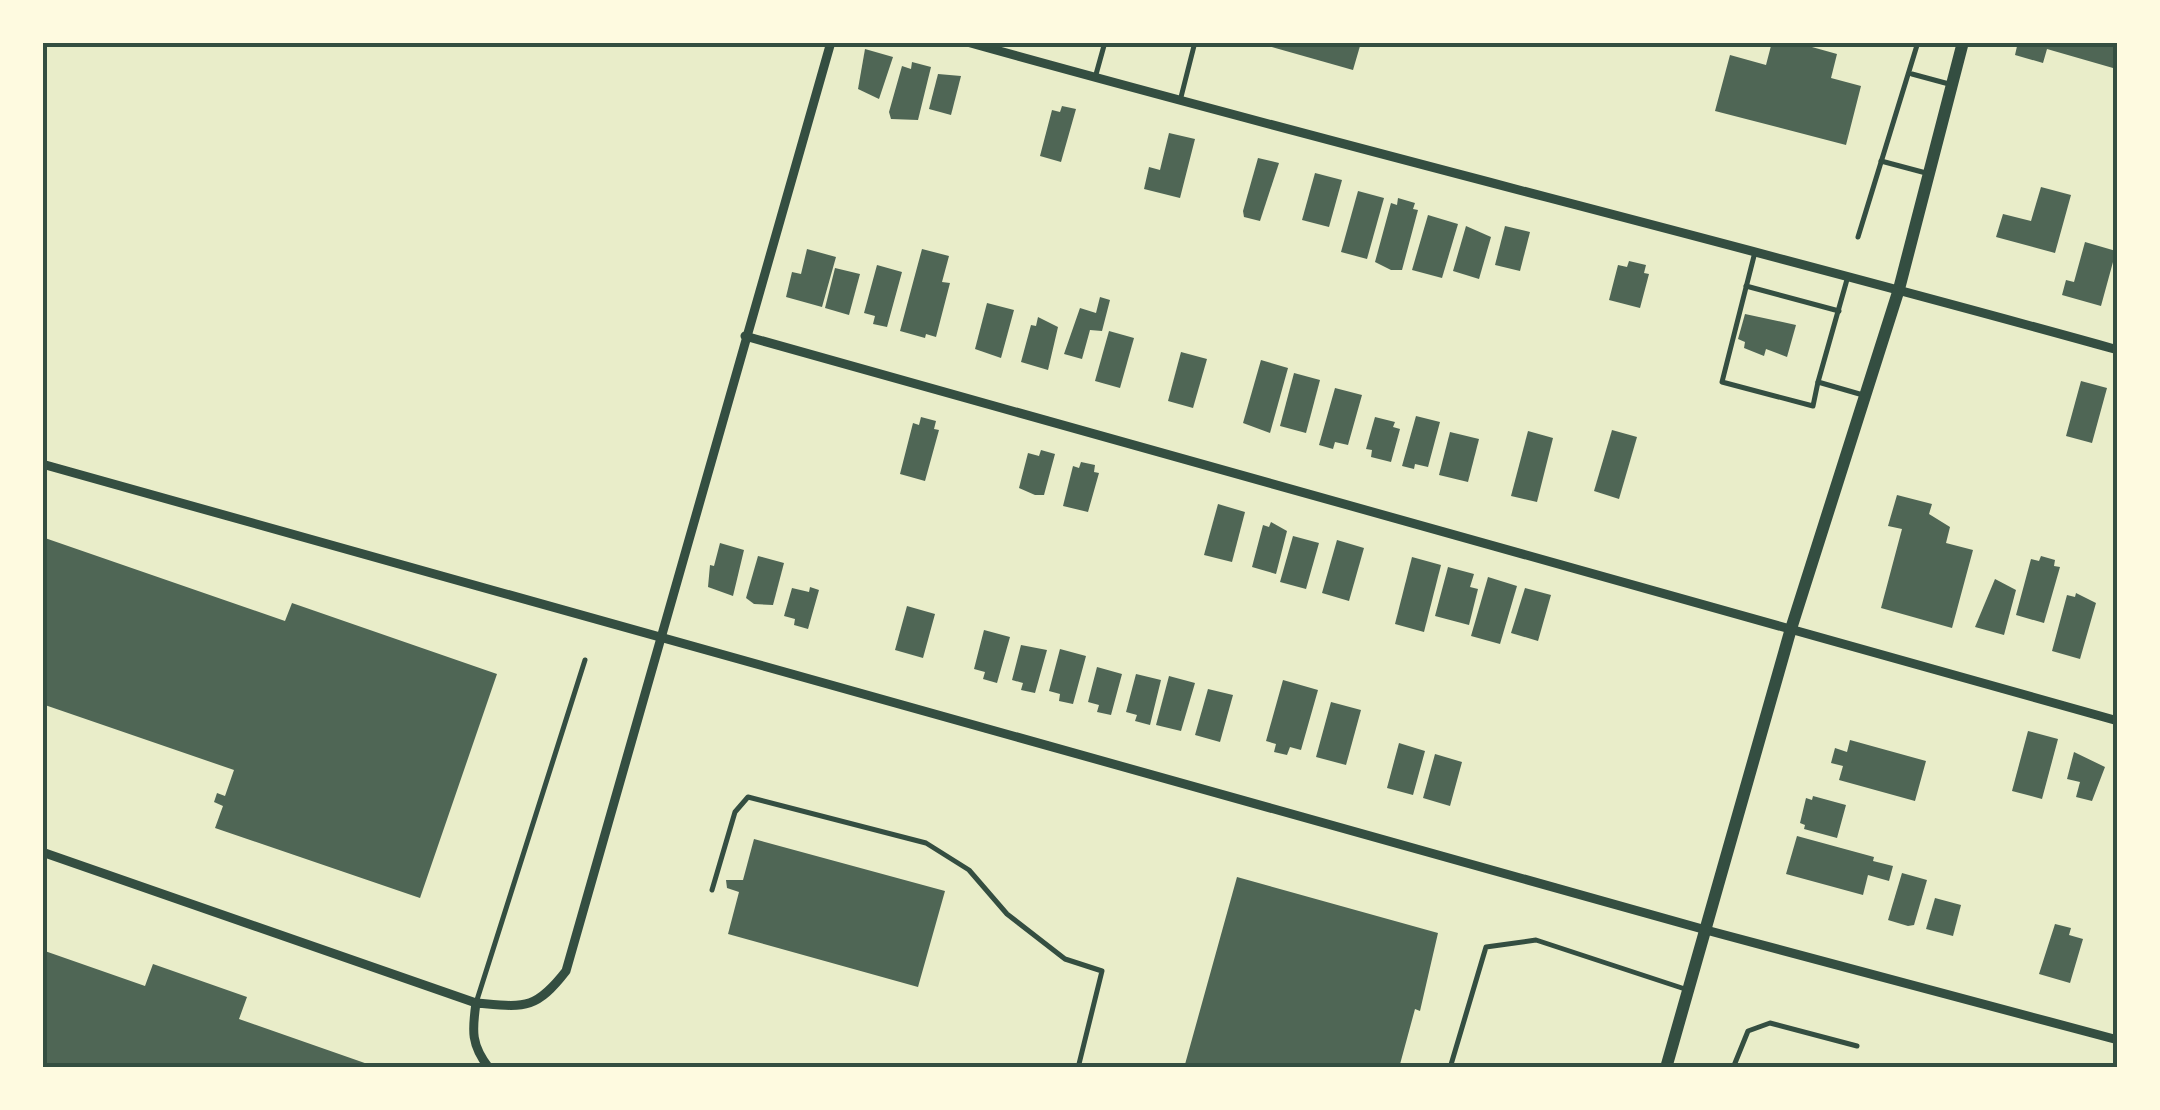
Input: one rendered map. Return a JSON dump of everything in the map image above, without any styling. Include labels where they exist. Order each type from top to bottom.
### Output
[{"type":"main road","points":[[1666,1068],[1790,632],[1899,289],[1963,42]]},
{"type":"street","points":[[42,852],[476,1003],[524,1007],[546,997],[566,971],[744,336],[832,42]]},
{"type":"street","points":[[967,42],[2118,350]]},
{"type":"street","points":[[744,336],[2118,721]]},
{"type":"street","points":[[42,464],[1706,930],[2118,1040]]},
{"type":"street","points":[[476,1003],[471,1034],[477,1052],[489,1068]]},
{"type":"lane","points":[[1094,78],[1105,42]]},
{"type":"lane","points":[[1180,101],[1195,42]]},
{"type":"lane","points":[[1858,238],[1918,42]]},
{"type":"lane","points":[[1910,74],[1952,85]]},
{"type":"lane","points":[[1881,160],[1929,174]]},
{"type":"lane","points":[[1754,252],[1722,382],[1812,406],[1848,276]]},
{"type":"lane","points":[[1746,286],[1839,311]]},
{"type":"lane","points":[[1818,382],[1866,396]]},
{"type":"lane","points":[[476,1003],[586,660]]},
{"type":"lane","points":[[712,890],[736,812],[748,796],[926,843],[969,870],[1007,914],[1066,958],[1102,971],[1078,1068]]},
{"type":"lane","points":[[1450,1068],[1486,947],[1536,940],[1688,990]]},
{"type":"lane","points":[[1733,1068],[1748,1031],[1770,1022],[1858,1046]]},
{"type":"building","points":[[1269,42],[1346,42],[1360,46],[1353,70],[1268,46]]},
{"type":"building","points":[[1772,42],[1794,42],[1837,54],[1831,78],[1861,86],[1846,145],[1715,111],[1730,55],[1766,65]]},
{"type":"building","points":[[2018,42],[2118,42],[2118,51],[2113,68],[2047,49],[2043,63],[2015,55]]},
{"type":"building","points":[[865,49],[893,57],[879,99],[858,89]]},
{"type":"building","points":[[912,62],[931,67],[918,120],[891,119],[889,112],[902,66],[911,69]]},
{"type":"building","points":[[938,74],[961,76],[951,115],[929,109]]},
{"type":"building","points":[[1062,106],[1076,109],[1061,162],[1040,156],[1052,110],[1060,112]]},
{"type":"building","points":[[1169,133],[1195,139],[1180,198],[1144,189],[1149,167],[1160,170]]},
{"type":"building","points":[[1258,158],[1279,163],[1260,221],[1244,217],[1243,211]]},
{"type":"building","points":[[1315,173],[1342,180],[1329,227],[1302,220]]},
{"type":"building","points":[[2041,187],[2071,195],[2055,253],[1996,237],[2003,214],[2031,221]]},
{"type":"building","points":[[1358,191],[1384,198],[1367,259],[1341,252]]},
{"type":"building","points":[[1398,198],[1415,203],[1413,209],[1418,210],[1402,270],[1391,270],[1375,262],[1391,203],[1397,205]]},
{"type":"building","points":[[1428,215],[1458,224],[1442,278],[1412,270]]},
{"type":"building","points":[[1466,226],[1491,237],[1479,279],[1453,271]]},
{"type":"building","points":[[1505,226],[1530,232],[1520,271],[1495,265]]},
{"type":"building","points":[[2085,242],[2116,251],[2101,306],[2062,295],[2066,280],[2074,282]]},
{"type":"building","points":[[807,249],[836,257],[822,307],[786,297],[792,272],[801,274]]},
{"type":"building","points":[[922,249],[949,256],[942,282],[950,283],[936,337],[900,331]]},
{"type":"building","points":[[1629,261],[1646,265],[1644,273],[1649,274],[1640,308],[1609,300],[1618,265],[1627,267]]},
{"type":"building","points":[[877,265],[902,272],[887,327],[873,324],[875,316],[864,313]]},
{"type":"building","points":[[835,268],[860,274],[849,315],[825,308]]},
{"type":"building","points":[[1100,297],[1110,300],[1102,331],[1090,330],[1082,359],[1064,354],[1080,308],[1096,313]]},
{"type":"building","points":[[987,303],[1014,310],[1001,358],[975,349]]},
{"type":"building","points":[[1745,314],[1796,325],[1787,357],[1766,349],[1764,356],[1744,348],[1745,342],[1738,339]]},
{"type":"building","points":[[1038,317],[1058,327],[1048,370],[1021,362],[1031,325],[1036,326]]},
{"type":"building","points":[[1109,331],[1134,338],[1120,388],[1095,381]]},
{"type":"building","points":[[1181,352],[1207,359],[1193,408],[1168,401]]},
{"type":"building","points":[[1261,360],[1288,368],[1270,433],[1243,423]]},
{"type":"building","points":[[1294,373],[1320,380],[1306,433],[1280,426]]},
{"type":"building","points":[[2081,381],[2107,388],[2092,443],[2066,436]]},
{"type":"building","points":[[1335,388],[1362,395],[1348,445],[1335,442],[1333,449],[1319,445]]},
{"type":"building","points":[[1416,416],[1440,422],[1428,467],[1415,464],[1414,469],[1402,466]]},
{"type":"building","points":[[921,417],[936,421],[934,429],[939,430],[925,481],[900,474],[913,423],[919,425]]},
{"type":"building","points":[[1375,417],[1395,422],[1393,427],[1400,429],[1391,462],[1371,457],[1372,450],[1366,449]]},
{"type":"building","points":[[1612,430],[1637,437],[1619,499],[1594,491]]},
{"type":"building","points":[[1528,431],[1553,438],[1537,502],[1511,496]]},
{"type":"building","points":[[1450,432],[1479,439],[1468,482],[1439,475]]},
{"type":"building","points":[[1041,450],[1055,454],[1044,495],[1035,495],[1019,488],[1028,453],[1039,456]]},
{"type":"building","points":[[1081,462],[1095,465],[1094,472],[1099,473],[1088,512],[1063,506],[1073,466],[1079,468]]},
{"type":"building","points":[[1897,495],[1932,504],[1929,514],[1950,527],[1946,543],[1973,550],[1952,628],[1881,608],[1902,529],[1888,526]]},
{"type":"building","points":[[1218,504],[1245,512],[1232,562],[1204,555]]},
{"type":"building","points":[[1271,522],[1287,531],[1276,574],[1252,567],[1263,525],[1269,527]]},
{"type":"building","points":[[1293,536],[1319,543],[1306,589],[1280,582]]},
{"type":"building","points":[[42,537],[285,621],[292,603],[497,674],[420,898],[215,828],[223,806],[214,802],[217,793],[225,796],[234,770],[42,704]]},
{"type":"building","points":[[1337,540],[1364,548],[1349,601],[1322,593]]},
{"type":"building","points":[[720,543],[744,550],[733,596],[708,587],[710,565],[714,566]]},
{"type":"building","points":[[758,556],[784,563],[773,605],[754,604],[746,598]]},
{"type":"building","points":[[2041,556],[2055,560],[2054,566],[2060,567],[2044,623],[2016,615],[2031,559],[2039,561]]},
{"type":"building","points":[[1412,557],[1441,565],[1424,632],[1395,624]]},
{"type":"building","points":[[1448,567],[1474,574],[1470,587],[1478,589],[1469,625],[1435,616]]},
{"type":"building","points":[[1488,577],[1517,586],[1500,644],[1471,636]]},
{"type":"building","points":[[1995,579],[2016,590],[2004,635],[1975,627]]},
{"type":"building","points":[[810,587],[819,590],[808,629],[794,625],[795,619],[784,616],[792,588],[809,592]]},
{"type":"building","points":[[1525,588],[1551,595],[1538,641],[1511,633]]},
{"type":"building","points":[[2076,593],[2096,603],[2080,659],[2052,651],[2067,595],[2075,597]]},
{"type":"building","points":[[907,606],[935,614],[923,658],[895,650]]},
{"type":"building","points":[[984,630],[1010,637],[997,683],[983,679],[985,672],[974,669]]},
{"type":"building","points":[[1021,645],[1047,650],[1035,693],[1021,690],[1023,683],[1012,680]]},
{"type":"building","points":[[1060,649],[1086,656],[1073,704],[1059,701],[1060,694],[1049,691]]},
{"type":"building","points":[[1097,667],[1122,674],[1111,715],[1097,712],[1099,705],[1088,702]]},
{"type":"building","points":[[1136,674],[1161,680],[1150,725],[1135,721],[1137,715],[1126,712]]},
{"type":"building","points":[[1169,676],[1195,683],[1181,731],[1156,725]]},
{"type":"building","points":[[1283,680],[1318,690],[1301,750],[1290,747],[1287,755],[1274,752],[1276,744],[1266,741]]},
{"type":"building","points":[[1208,689],[1233,695],[1220,742],[1195,735]]},
{"type":"building","points":[[1331,702],[1361,710],[1346,765],[1316,757]]},
{"type":"building","points":[[2028,731],[2058,739],[2042,799],[2012,791]]},
{"type":"building","points":[[1850,740],[1926,761],[1915,801],[1839,780],[1843,766],[1831,763],[1835,748],[1847,752]]},
{"type":"building","points":[[1399,743],[1425,751],[1413,795],[1387,788]]},
{"type":"building","points":[[2074,752],[2105,767],[2092,801],[2076,797],[2080,782],[2067,779]]},
{"type":"building","points":[[1435,754],[1462,762],[1450,806],[1423,798]]},
{"type":"building","points":[[1813,796],[1846,805],[1837,838],[1804,829],[1805,825],[1800,823],[1806,798],[1812,800]]},
{"type":"building","points":[[1797,836],[1893,866],[1889,881],[1868,875],[1863,895],[1786,874]]},
{"type":"building","points":[[754,839],[945,891],[918,987],[728,934],[739,892],[727,888],[726,880],[743,880]]},
{"type":"building","points":[[1902,873],[1927,880],[1914,925],[1888,920]]},
{"type":"building","points":[[1237,877],[1438,933],[1420,1011],[1415,1009],[1399,1068],[1184,1068]]},
{"type":"building","points":[[1935,898],[1961,905],[1953,936],[1926,929]]},
{"type":"building","points":[[2055,924],[2071,928],[2069,935],[2083,939],[2070,983],[2039,974]]},
{"type":"building","points":[[42,950],[145,986],[153,964],[247,997],[239,1019],[379,1068],[42,1068]]}]
